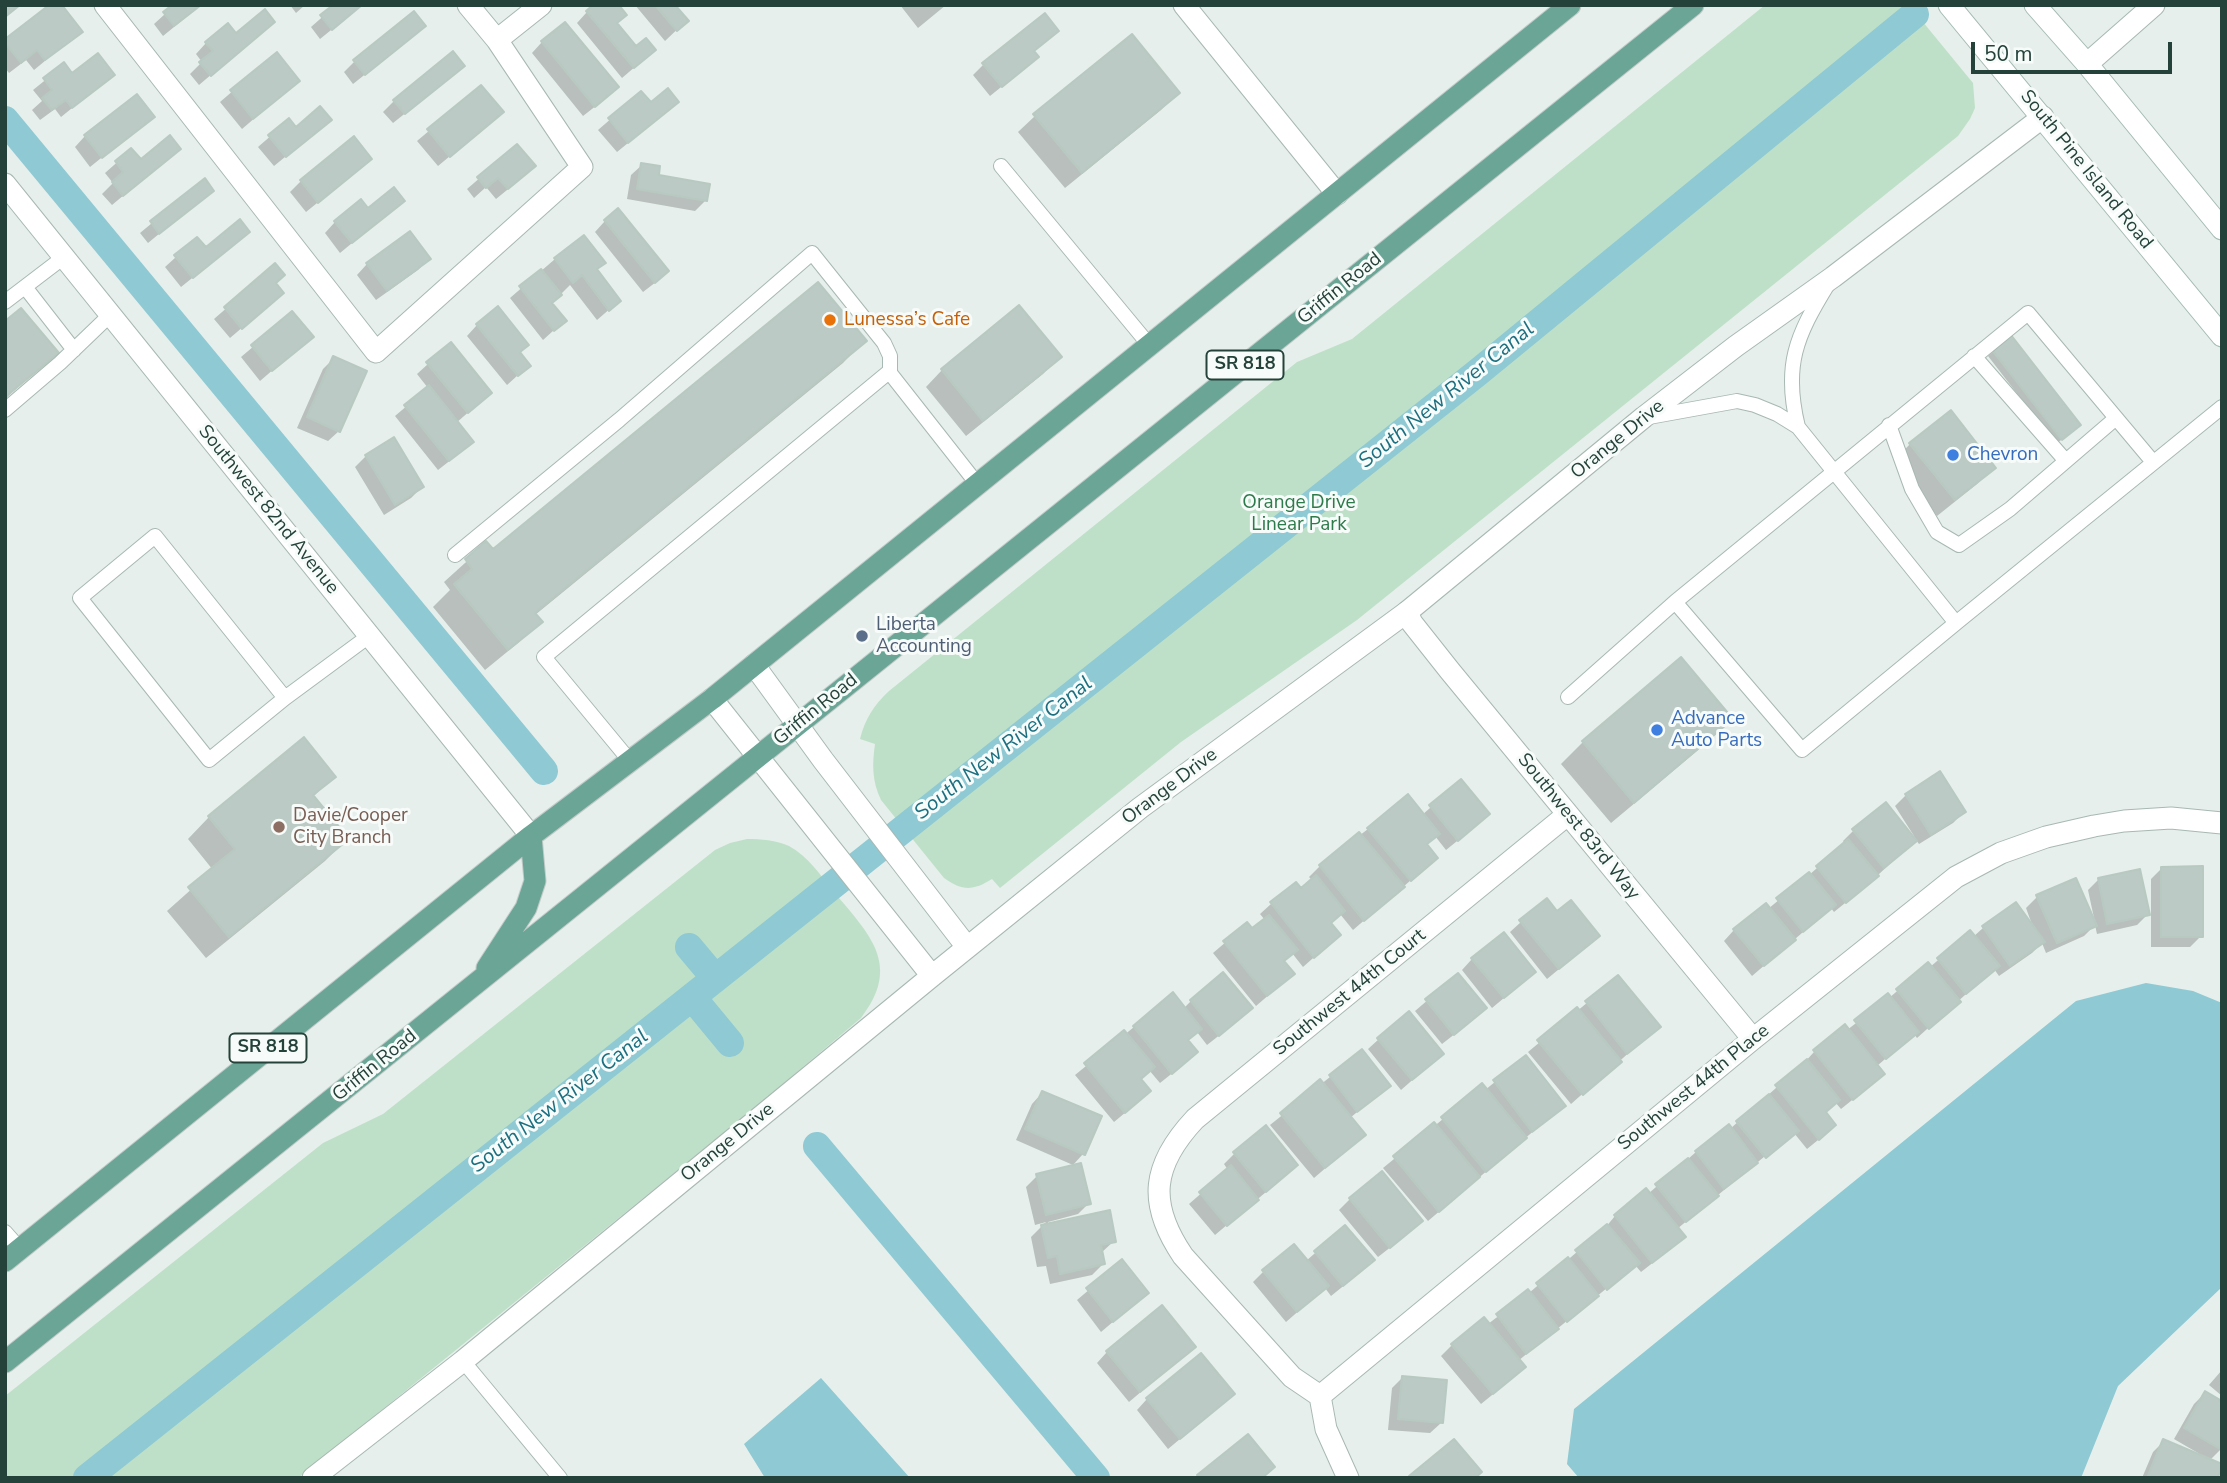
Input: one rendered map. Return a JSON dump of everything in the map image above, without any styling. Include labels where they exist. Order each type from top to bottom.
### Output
[{"type":"main road","name":"SR 818","points":[[12,1255],[531,836],[712,699],[1570,5]]},
{"type":"main road","name":"Griffin Road","points":[[5,1362],[1693,5]]},
{"type":"main road","points":[[477,984],[526,908],[535,881],[531,836]]},
{"type":"street","points":[[104,5],[376,352],[582,167],[497,40],[468,5]]},
{"type":"street","points":[[497,40],[541,5]]},
{"type":"street","points":[[1184,5],[1337,194]]},
{"type":"street","name":"South Pine Island Road","points":[[1949,5],[2222,336]]},
{"type":"street","points":[[2087,64],[2154,5]]},
{"type":"street","points":[[2038,9],[2087,64],[2222,229]]},
{"type":"street","name":"Orange Drive","points":[[313,1478],[463,1361],[1140,808],[1407,612],[1644,417],[2043,117]]},
{"type":"street","name":"Southwest 82nd Avenue","points":[[5,184],[531,836]]},
{"type":"street","name":"Southwest 83rd Way","points":[[1407,612],[1412,622],[1567,815],[1752,1039]]},
{"type":"street","points":[[754,665],[823,760],[967,947]]},
{"type":"street","points":[[712,699],[932,976]]},
{"type":"street","name":"Southwest 44th Court","points":[[1320,1396],[1292,1377],[1183,1256],[1168,1234],[1161,1213],[1159,1189],[1164,1163],[1177,1139],[1195,1119],[1567,815]]},
{"type":"street","name":"Southwest 44th Place","points":[[1320,1396],[1752,1039],[1956,877],[2001,853],[2046,837],[2094,826],[2171,818],[2222,823]]},
{"type":"street","points":[[1320,1396],[1326,1429],[1348,1478]]},
{"type":"lane","points":[[1001,166],[1150,346]]},
{"type":"lane","points":[[455,555],[619,420],[812,253],[884,342],[890,356],[890,371],[978,485]]},
{"type":"lane","points":[[5,302],[64,257]]},
{"type":"lane","points":[[1798,427],[1791,400],[1790,371],[1799,339],[1811,312],[1833,277]]},
{"type":"lane","points":[[25,287],[74,350]]},
{"type":"lane","points":[[1568,697],[1675,602],[2028,313],[2153,463]]},
{"type":"lane","points":[[5,410],[110,315]]},
{"type":"lane","points":[[1974,356],[2065,460]]},
{"type":"lane","points":[[630,761],[544,657],[890,371]]},
{"type":"lane","points":[[1644,417],[1737,401],[1777,414],[1798,427],[1956,623]]},
{"type":"lane","points":[[1675,602],[1802,750],[2222,407]]},
{"type":"lane","points":[[1889,425],[1912,489],[1937,532],[1959,545],[2010,509],[2116,418]]},
{"type":"lane","points":[[285,698],[155,536],[80,598],[209,760],[285,698],[369,636]]},
{"type":"lane","points":[[5,1232],[12,1255]]},
{"type":"lane","points":[[463,1361],[560,1478]]},
{"type":"green space","name":"Orange Drive Linear Park","points":[[1765,5],[1909,5],[1973,83],[1975,108],[1970,119],[1958,136],[1357,620],[1181,742],[1000,888],[992,879],[968,888],[944,878],[881,800],[874,773],[875,744],[860,739],[867,719],[884,696],[1297,362],[1352,339]]},
{"type":"green space","points":[[747,839],[779,842],[802,855],[869,937],[880,966],[879,982],[873,999],[861,1018],[758,1105],[298,1478],[5,1478],[5,1396],[323,1143],[383,1114],[715,850]]},
{"type":"water","points":[[2146,983],[2193,991],[2222,1003],[2222,1287],[2118,1386],[2081,1478],[1579,1478],[1567,1464],[1574,1409],[2076,1001]]},
{"type":"water","points":[[821,1378],[910,1478],[765,1478],[744,1444]]},
{"type":"building","points":[[5,5],[20,5],[5,17]]},
{"type":"building","points":[[49,5],[62,5],[83,32],[45,60],[37,50],[21,63],[5,43],[5,39]]},
{"type":"building","points":[[172,5],[201,5],[174,26],[163,12]]},
{"type":"building","points":[[333,5],[362,5],[332,30],[320,15]]},
{"type":"building","points":[[593,5],[619,5],[627,15],[617,23],[636,46],[646,38],[656,50],[634,68],[586,11]]},
{"type":"building","points":[[655,5],[675,5],[689,21],[677,31]]},
{"type":"building","points":[[265,9],[275,22],[211,76],[199,62],[213,51],[205,42],[228,23],[236,33]]},
{"type":"building","points":[[414,11],[426,26],[365,75],[353,60]]},
{"type":"building","points":[[1045,13],[1059,31],[1034,51],[1039,57],[1002,87],[982,63]]},
{"type":"building","points":[[565,22],[619,87],[595,107],[541,41]]},
{"type":"building","points":[[1132,34],[1180,93],[1082,173],[1033,114]]},
{"type":"building","points":[[453,51],[465,66],[405,114],[393,100]]},
{"type":"building","points":[[277,52],[300,81],[253,119],[230,90]]},
{"type":"building","points":[[98,53],[115,75],[72,108],[66,100],[52,110],[42,98],[52,90],[43,78],[64,62],[72,73]]},
{"type":"building","points":[[481,85],[504,112],[450,157],[427,129]]},
{"type":"building","points":[[668,88],[679,102],[628,143],[608,118],[641,91],[651,102]]},
{"type":"building","points":[[137,94],[155,117],[102,158],[84,135]]},
{"type":"building","points":[[320,106],[332,120],[286,157],[268,135],[289,118],[296,127]]},
{"type":"building","points":[[170,135],[181,149],[123,196],[112,182],[123,172],[115,161],[131,148],[141,159]]},
{"type":"building","points":[[354,136],[372,159],[318,203],[300,180]]},
{"type":"building","points":[[517,144],[536,166],[508,189],[498,178],[486,188],[477,177]]},
{"type":"building","points":[[641,163],[660,166],[659,175],[710,184],[707,201],[637,189]]},
{"type":"building","points":[[205,178],[214,191],[159,234],[150,221]]},
{"type":"building","points":[[394,187],[405,201],[352,243],[334,221],[361,199],[368,208]]},
{"type":"building","points":[[618,208],[669,271],[655,283],[604,220]]},
{"type":"building","points":[[240,219],[250,232],[193,278],[174,255],[197,237],[206,247]]},
{"type":"building","points":[[410,231],[431,259],[387,291],[366,263]]},
{"type":"building","points":[[584,235],[606,263],[597,269],[621,301],[609,311],[582,275],[573,283],[554,258]]},
{"type":"building","points":[[275,263],[285,275],[276,283],[284,293],[242,329],[224,307]]},
{"type":"building","points":[[541,269],[562,295],[552,303],[567,321],[554,331],[519,286]]},
{"type":"building","points":[[818,282],[867,341],[535,613],[543,622],[508,650],[454,584],[472,569],[465,559],[486,541],[493,549]]},
{"type":"building","points":[[1019,305],[1062,357],[983,421],[941,369]]},
{"type":"building","points":[[498,306],[529,345],[520,352],[531,366],[518,376],[476,324]]},
{"type":"building","points":[[21,308],[59,353],[5,397],[5,321]]},
{"type":"building","points":[[292,311],[314,337],[272,371],[251,345]]},
{"type":"building","name":"Chevron","points":[[2011,335],[2081,425],[2062,440],[1992,350]]},
{"type":"building","points":[[451,342],[492,393],[468,413],[426,362]]},
{"type":"building","points":[[333,356],[367,371],[340,432],[307,417]]},
{"type":"building","points":[[429,385],[474,442],[449,461],[404,405]]},
{"type":"building","name":"Chevron","points":[[1951,410],[1996,468],[1955,500],[1909,443]]},
{"type":"building","points":[[394,437],[424,487],[395,505],[365,455]]},
{"type":"building","name":"Advance Auto Parts","points":[[1681,657],[1733,719],[1634,803],[1582,741]]},
{"type":"building","name":"Davie/Cooper City Branch","points":[[304,737],[336,777],[313,795],[349,839],[229,937],[188,887],[235,849],[208,816]]},
{"type":"building","points":[[1940,771],[1966,812],[1931,835],[1905,794]]},
{"type":"building","points":[[1461,779],[1490,814],[1458,841],[1429,805]]},
{"type":"building","points":[[1408,794],[1440,834],[1427,844],[1438,858],[1411,881],[1367,828]]},
{"type":"building","points":[[1886,802],[1917,841],[1884,868],[1852,829]]},
{"type":"building","points":[[1359,832],[1405,887],[1364,921],[1319,865]]},
{"type":"building","points":[[1848,839],[1879,876],[1846,903],[1816,866]]},
{"type":"building","points":[[2203,866],[2203,937],[2161,937],[2161,867]]},
{"type":"building","points":[[2140,869],[2150,915],[2107,924],[2098,878]]},
{"type":"building","points":[[1809,872],[1836,905],[1803,932],[1776,898]]},
{"type":"building","points":[[1316,875],[1345,911],[1331,923],[1341,935],[1314,958],[1270,902],[1296,882],[1301,888]]},
{"type":"building","points":[[2076,878],[2097,926],[2057,943],[2036,895]]},
{"type":"building","points":[[1547,898],[1557,911],[1571,900],[1600,936],[1559,969],[1519,920]]},
{"type":"building","points":[[2016,902],[2045,942],[2010,966],[1982,926]]},
{"type":"building","points":[[1766,903],[1796,940],[1764,966],[1733,929]]},
{"type":"building","points":[[1269,915],[1298,950],[1284,961],[1295,974],[1267,996],[1223,941],[1247,922],[1252,928]]},
{"type":"building","points":[[1970,930],[2000,966],[1966,994],[1937,958]]},
{"type":"building","points":[[1504,932],[1536,972],[1504,998],[1471,958]]},
{"type":"building","points":[[1928,962],[1961,1002],[1929,1029],[1896,989]]},
{"type":"building","points":[[1223,972],[1253,1008],[1219,1036],[1190,1000]]},
{"type":"building","points":[[1458,973],[1487,1008],[1454,1035],[1425,999]]},
{"type":"building","points":[[1618,975],[1661,1027],[1627,1054],[1585,1001]]},
{"type":"building","points":[[1173,992],[1202,1029],[1188,1040],[1198,1052],[1172,1074],[1133,1026]]},
{"type":"building","points":[[1888,993],[1919,1032],[1886,1059],[1854,1020]]},
{"type":"building","points":[[1577,1007],[1622,1062],[1583,1095],[1537,1040]]},
{"type":"building","points":[[1409,1011],[1444,1054],[1412,1080],[1377,1038]]},
{"type":"building","points":[[1845,1024],[1885,1074],[1853,1100],[1813,1050]]},
{"type":"building","points":[[1124,1030],[1155,1067],[1141,1079],[1151,1091],[1125,1113],[1084,1063]]},
{"type":"building","points":[[1362,1049],[1391,1086],[1357,1112],[1329,1075]]},
{"type":"building","points":[[1526,1055],[1566,1106],[1532,1132],[1493,1080]]},
{"type":"building","points":[[1807,1059],[1840,1100],[1826,1112],[1836,1125],[1819,1140],[1775,1085]]},
{"type":"building","points":[[1320,1079],[1366,1135],[1325,1168],[1280,1113]]},
{"type":"building","points":[[1482,1083],[1527,1138],[1486,1172],[1441,1117]]},
{"type":"building","points":[[1042,1091],[1102,1116],[1085,1155],[1025,1129]]},
{"type":"building","points":[[1769,1094],[1799,1131],[1766,1158],[1736,1121]]},
{"type":"building","points":[[1434,1122],[1480,1177],[1439,1212],[1393,1156]]},
{"type":"building","points":[[1729,1124],[1758,1163],[1724,1189],[1695,1151]]},
{"type":"building","points":[[1266,1125],[1298,1165],[1266,1192],[1233,1152]]},
{"type":"building","points":[[1688,1158],[1719,1196],[1686,1222],[1655,1184]]},
{"type":"building","points":[[1081,1163],[1091,1204],[1046,1215],[1036,1174]]},
{"type":"building","points":[[1231,1165],[1259,1200],[1227,1226],[1199,1192]]},
{"type":"building","points":[[1382,1171],[1423,1221],[1390,1248],[1349,1198]]},
{"type":"building","points":[[1646,1188],[1686,1237],[1652,1263],[1614,1215]]},
{"type":"building","points":[[1110,1210],[1116,1242],[1101,1245],[1105,1264],[1060,1274],[1057,1256],[1048,1258],[1041,1225]]},
{"type":"building","points":[[1607,1224],[1640,1263],[1607,1290],[1575,1250]]},
{"type":"building","points":[[1345,1225],[1375,1260],[1343,1286],[1314,1251]]},
{"type":"building","points":[[1294,1244],[1329,1286],[1297,1312],[1262,1270]]},
{"type":"building","points":[[1568,1257],[1599,1296],[1567,1322],[1536,1283]]},
{"type":"building","points":[[1122,1259],[1149,1293],[1113,1322],[1086,1288]]},
{"type":"building","points":[[1528,1289],[1559,1329],[1526,1354],[1496,1314]]},
{"type":"building","points":[[1162,1305],[1196,1347],[1140,1392],[1106,1351]]},
{"type":"building","points":[[1484,1317],[1526,1367],[1493,1394],[1451,1344]]},
{"type":"building","points":[[1201,1353],[1235,1394],[1180,1439],[1146,1398]]},
{"type":"building","points":[[1402,1376],[1447,1380],[1443,1423],[1398,1419]]},
{"type":"building","points":[[2205,1391],[2222,1401],[2222,1450],[2184,1428]]},
{"type":"building","points":[[1248,1434],[1275,1467],[1262,1478],[1200,1478],[1197,1475]]},
{"type":"building","points":[[1454,1439],[1482,1472],[1475,1478],[1409,1476]]},
{"type":"building","points":[[2163,1439],[2222,1464],[2218,1478],[2147,1478]]},
{"type":"waterway","name":"South New River Canal","points":[[87,1478],[1477,373],[1915,14]]},
{"type":"waterway","points":[[5,120],[544,771]]},
{"type":"waterway","points":[[689,947],[715,978]]},
{"type":"waterway","points":[[692,997],[730,1043]]},
{"type":"waterway","points":[[817,1146],[1096,1478]]},
{"type":"place","name":"Lunessa’s Cafe","points":[[830,320]]},
{"type":"place","name":"Chevron","points":[[1953,455]]},
{"type":"place","name":"Liberta Accounting","points":[[862,636]]},
{"type":"place","name":"Advance Auto Parts","points":[[1657,730]]},
{"type":"place","name":"Davie/Cooper City Branch","points":[[279,827]]}]
